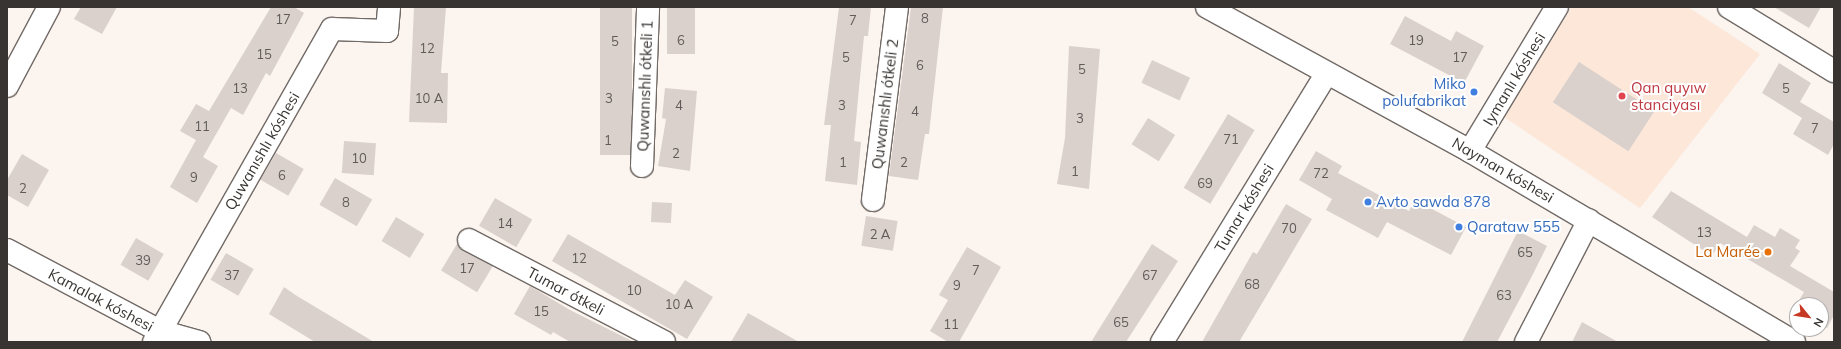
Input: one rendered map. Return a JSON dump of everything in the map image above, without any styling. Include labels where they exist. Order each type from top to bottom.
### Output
[{"type":"street","points":[[7,86],[49,7]]},
{"type":"street","name":"Quwanıshlı kóshesi","points":[[157,337],[332,29],[387,31],[389,7]]},
{"type":"street","name":"Quwanıshlı ótkeli 1","points":[[642,166],[648,7]]},
{"type":"street","name":"Quwanıshlı ótkeli 2","points":[[873,200],[897,7]]},
{"type":"street","name":"Nayman kóshesi","points":[[1207,7],[1326,74],[1470,151],[1794,342]]},
{"type":"street","name":"Iymanlı kóshesi","points":[[1470,151],[1557,7]]},
{"type":"street","points":[[1729,7],[1834,71]]},
{"type":"street","name":"Tumar kóshesi","points":[[1162,342],[1326,74]]},
{"type":"street","points":[[1526,342],[1589,220]]},
{"type":"street","name":"Tumar ótkeli","points":[[469,240],[664,342]]},
{"type":"street","name":"Kamalak kóshesi","points":[[7,250],[157,337],[199,342]]},
{"type":"shaded area","name":"Qan quyıw stanciyası","points":[[1572,7],[1688,7],[1760,54],[1640,208],[1504,117]]},
{"type":"building","points":[[81,7],[117,7],[102,34],[74,19]]},
{"type":"building","points":[[271,7],[294,7],[304,13],[270,76],[266,73],[243,115],[231,108],[203,157],[218,166],[197,203],[170,187],[196,140],[180,131],[196,104],[209,111]]},
{"type":"building","points":[[414,7],[446,7],[441,73],[448,73],[447,123],[409,122]]},
{"type":"building","points":[[600,7],[632,7],[632,155],[600,155]]},
{"type":"building","points":[[667,7],[695,7],[695,54],[667,54]]},
{"type":"building","points":[[839,7],[871,7],[868,36],[864,36],[854,141],[861,142],[857,185],[825,181],[831,125],[824,125]]},
{"type":"building","points":[[911,7],[943,7],[929,134],[925,134],[918,180],[889,176]]},
{"type":"building","points":[[1774,7],[1821,7],[1809,28]]},
{"type":"building","points":[[1405,16],[1451,41],[1456,31],[1484,46],[1464,83],[1390,44]]},
{"type":"building","points":[[1069,46],[1100,49],[1089,189],[1057,184],[1065,138]]},
{"type":"building","points":[[1152,60],[1190,78],[1179,100],[1141,83]]},
{"type":"building","points":[[1579,62],[1654,111],[1628,151],[1553,102]]},
{"type":"building","points":[[1779,63],[1811,83],[1800,102],[1834,122],[1834,144],[1828,155],[1793,134],[1802,118],[1762,93]]},
{"type":"building","points":[[665,88],[697,91],[690,171],[658,166],[666,119],[662,118]]},
{"type":"building","points":[[1228,114],[1255,130],[1210,204],[1184,188]]},
{"type":"building","points":[[1148,118],[1175,135],[1159,161],[1132,144]]},
{"type":"building","points":[[344,141],[376,143],[374,175],[342,173]]},
{"type":"building","points":[[1316,151],[1342,166],[1338,173],[1409,211],[1415,200],[1466,227],[1451,255],[1387,222],[1378,238],[1326,210],[1332,199],[1299,180]]},
{"type":"building","points":[[276,153],[304,169],[288,196],[260,180]]},
{"type":"building","points":[[22,154],[49,170],[28,207],[7,195],[7,180]]},
{"type":"building","points":[[335,178],[372,200],[357,226],[320,205]]},
{"type":"building","points":[[1671,191],[1747,237],[1754,225],[1775,237],[1780,228],[1800,240],[1795,248],[1800,251],[1790,266],[1834,292],[1834,315],[1829,324],[1829,297],[1801,297],[1804,292],[1720,243],[1712,256],[1652,217]]},
{"type":"building","points":[[495,198],[532,219],[516,247],[479,226]]},
{"type":"building","points":[[652,202],[672,203],[671,223],[651,222]]},
{"type":"building","points":[[1286,204],[1312,219],[1239,342],[1202,342],[1253,252],[1257,254]]},
{"type":"building","points":[[866,216],[898,221],[893,251],[861,246]]},
{"type":"building","points":[[396,217],[424,234],[410,258],[382,241]]},
{"type":"building","points":[[1518,231],[1547,246],[1531,278],[1497,342],[1462,342]]},
{"type":"building","points":[[568,234],[675,295],[685,280],[713,297],[687,339],[552,261]]},
{"type":"building","points":[[136,238],[164,254],[148,281],[120,265]]},
{"type":"building","points":[[457,244],[493,266],[477,292],[441,271]]},
{"type":"building","points":[[1152,244],[1178,261],[1126,342],[1091,342]]},
{"type":"building","points":[[967,247],[1001,267],[959,342],[948,342],[930,331],[948,300],[939,295]]},
{"type":"building","points":[[226,253],[254,269],[238,296],[210,280]]},
{"type":"building","points":[[530,286],[570,310],[634,342],[570,342],[553,332],[551,335],[514,314]]},
{"type":"building","points":[[284,287],[374,342],[315,342],[269,314]]},
{"type":"building","points":[[748,313],[799,342],[731,342]]},
{"type":"building","points":[[1582,322],[1618,342],[1572,342]]},
{"type":"place","name":"Miko polufabrikat","points":[[1474,92]]},
{"type":"place","name":"Qan quyıw stanciyası","points":[[1622,96]]},
{"type":"place","name":"Avto sawda 878","points":[[1368,202]]},
{"type":"place","name":"Qarataw 555","points":[[1459,227]]},
{"type":"place","name":"La Marée","points":[[1768,252]]}]
